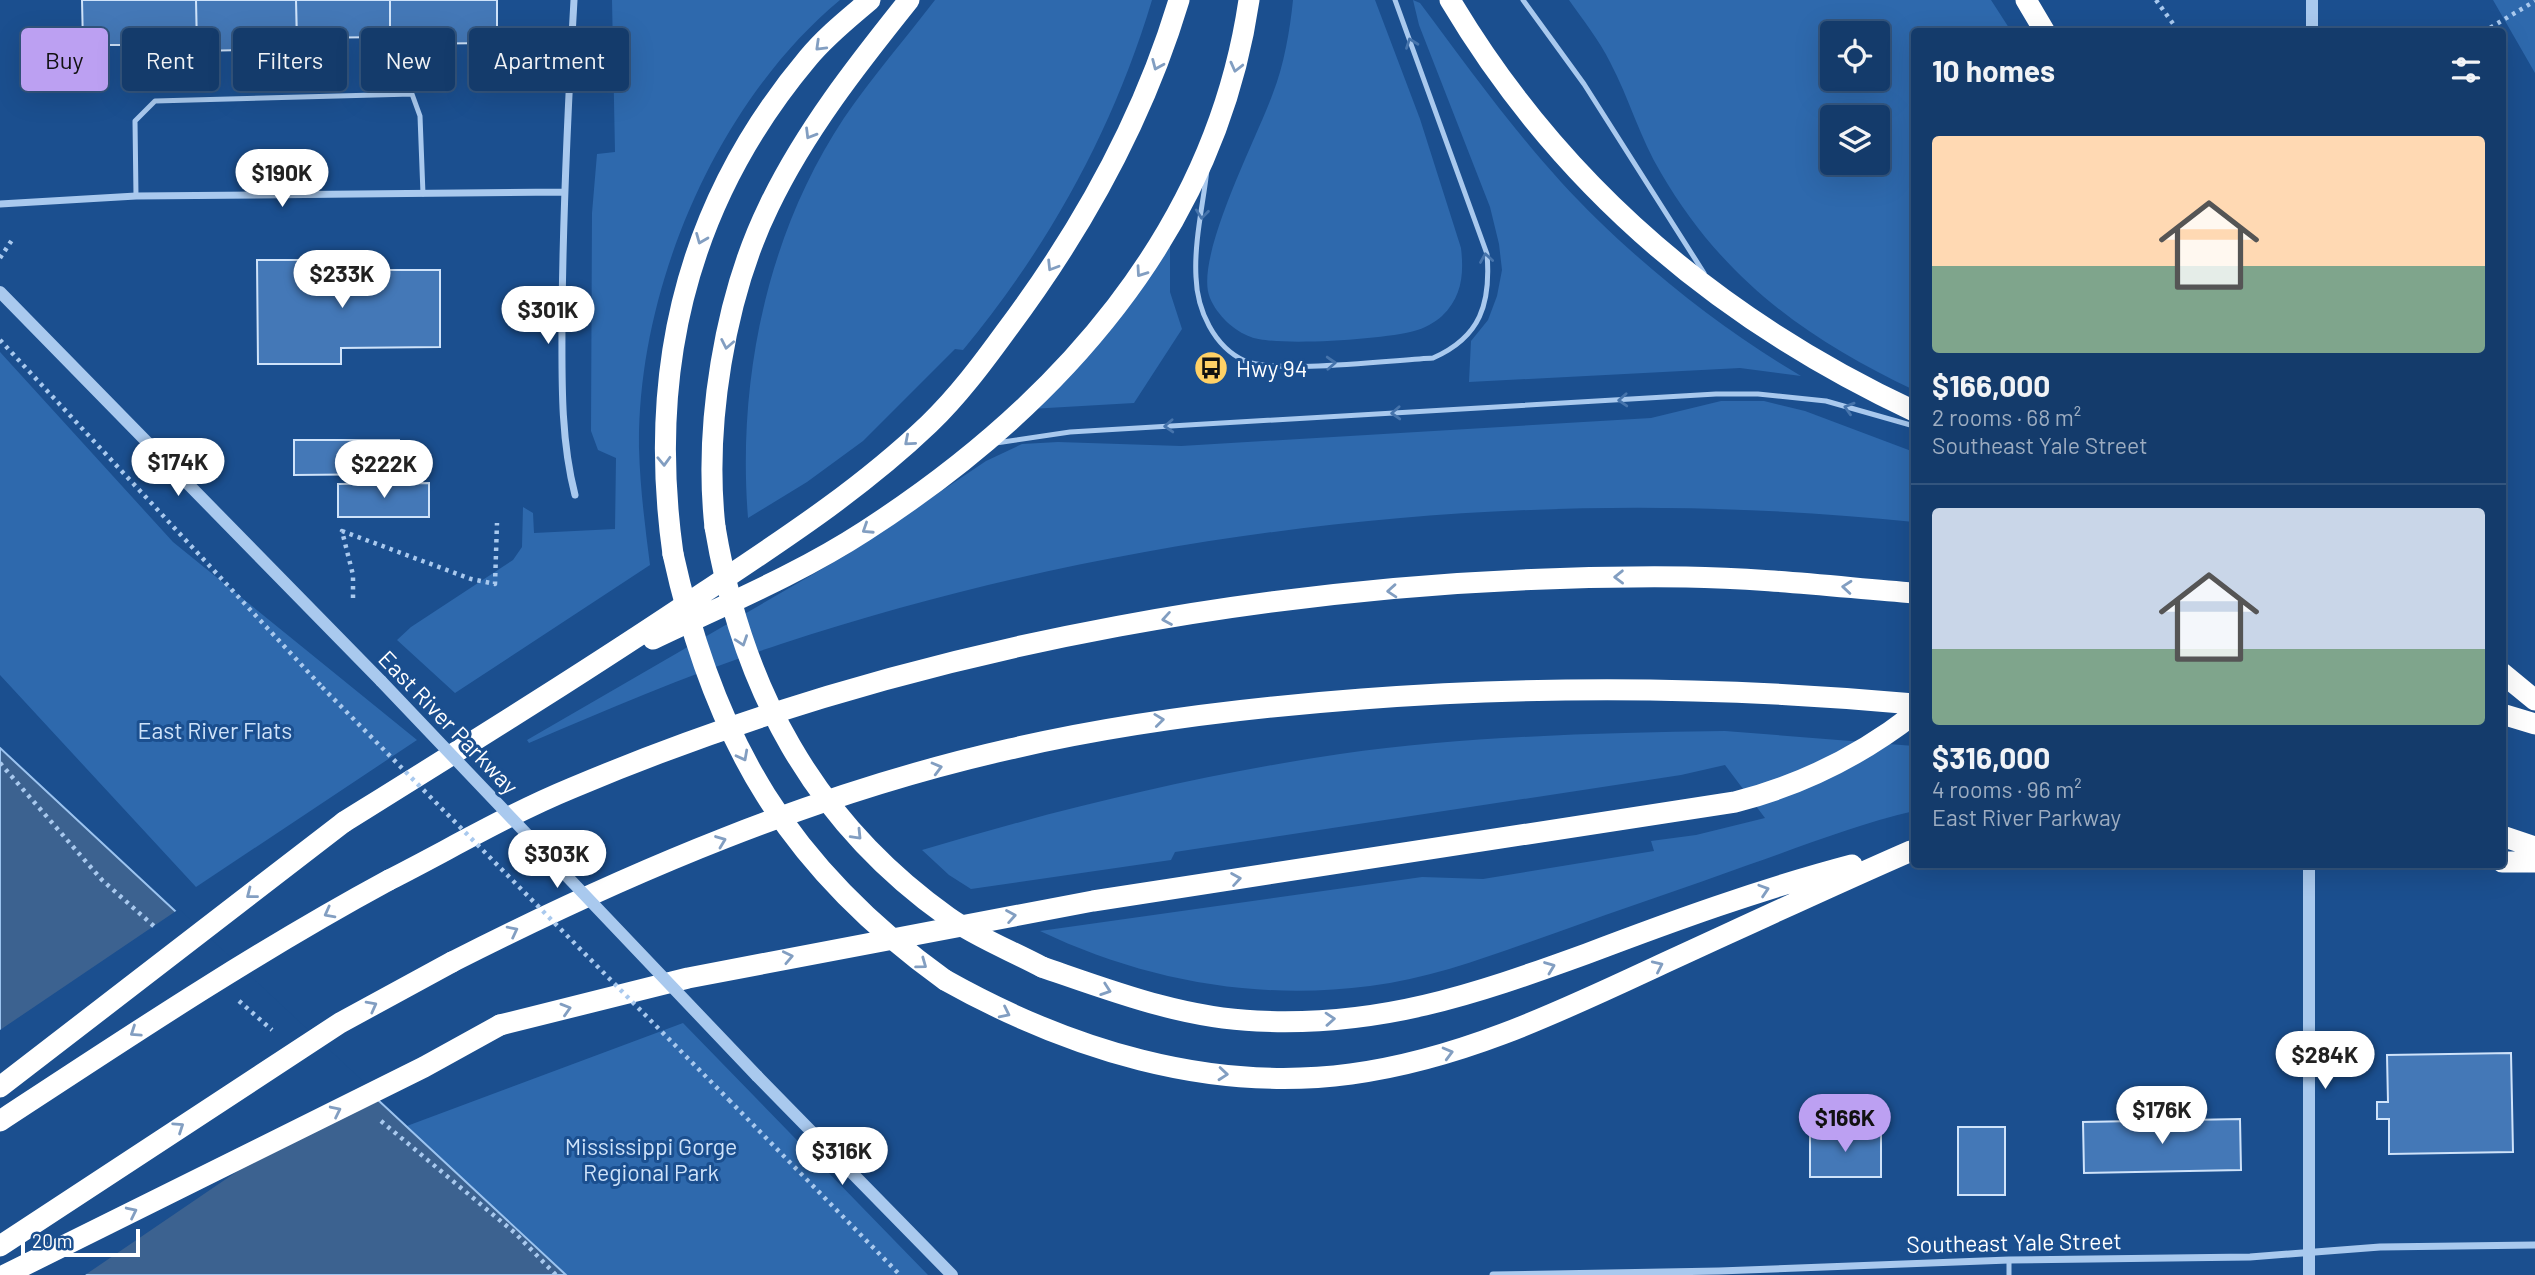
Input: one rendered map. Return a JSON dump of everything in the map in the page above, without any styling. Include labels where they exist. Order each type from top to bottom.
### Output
[{"type":"highway","points":[[870,0],[809,56],[782,91],[748,143],[720,194],[698,245],[681,302],[669,362],[663,432],[665,498],[684,605],[720,711],[766,796],[793,835],[851,904],[905,951],[945,980],[1015,1017],[1074,1042],[1171,1067],[1260,1077],[1349,1074],[1405,1064],[1501,1037],[1911,852]]},
{"type":"highway","points":[[909,0],[822,113],[767,209],[739,286],[712,424],[710,479],[715,527],[736,626],[759,687],[805,771],[825,799],[906,885],[951,919],[1042,967],[1133,999],[1210,1016],[1255,1021],[1373,1016],[1419,1009],[1474,994],[1734,900],[1820,873],[1911,851]]},
{"type":"highway","points":[[0,1087],[344,822],[585,672],[811,522],[929,424],[969,382],[1031,299],[1111,168],[1161,57],[1178,0]]},
{"type":"highway","points":[[585,672],[809,564],[864,532],[982,446],[1022,411],[1113,312],[1173,221],[1210,146],[1228,98],[1249,0]]},
{"type":"highway","points":[[1450,0],[1517,99],[1572,166],[1640,234],[1720,299],[1833,372],[1911,410]]},
{"type":"highway","points":[[2026,0],[2043,28]]},
{"type":"highway","points":[[0,1121],[197,991],[300,928],[533,805],[739,724],[943,666],[1120,627],[1373,592],[1617,577],[1752,579],[1911,593]]},
{"type":"highway","points":[[2506,676],[2535,700]]},
{"type":"highway","points":[[0,1246],[340,1023],[452,962],[646,870],[765,824],[881,784],[1008,749],[1137,722],[1279,705],[1520,690],[1696,690],[1911,705]]},
{"type":"highway","points":[[2506,715],[2535,724]]},
{"type":"highway","points":[[5,1275],[424,1067],[500,1025],[688,978],[1093,901],[1724,804],[1773,792],[1846,760],[1911,716]]},
{"type":"highway","points":[[2506,837],[2535,846]]},
{"type":"highway","points":[[2506,862],[2535,862]]},
{"type":"street","points":[[574,0],[563,192],[565,446],[575,495]]},
{"type":"street","points":[[2312,0],[2312,28]]},
{"type":"street","points":[[0,205],[136,196],[563,192]]},
{"type":"street","name":"East River Parkway","points":[[0,292],[381,681],[757,1076],[952,1275]]},
{"type":"street","points":[[2309,868],[2309,1275]]},
{"type":"street","name":"Southeast Yale Street","points":[[1493,1275],[1719,1273],[2008,1260],[2309,1254],[2380,1247],[2535,1244]]},
{"type":"lane","points":[[1210,146],[1195,279],[1210,331],[1226,349],[1246,361],[1273,366],[1433,358],[1454,349],[1484,309],[1489,284],[1487,254],[1395,0]]},
{"type":"lane","points":[[1523,0],[1584,84],[1720,299]]},
{"type":"lane","points":[[136,196],[135,121],[155,101],[412,94],[420,116],[423,194]]},
{"type":"lane","points":[[982,446],[1027,436],[1070,432],[1716,394],[1758,394],[1826,401],[1911,425]]},
{"type":"lane","points":[[2008,1260],[2009,1275]]},
{"type":"path","points":[[2156,0],[2176,28]]},
{"type":"path","points":[[2490,28],[2535,1]]},
{"type":"path","points":[[0,258],[12,240]]},
{"type":"path","points":[[0,340],[322,687],[900,1275]]},
{"type":"path","points":[[354,598],[354,575],[342,531],[471,579],[495,584],[497,523]]},
{"type":"path","points":[[0,763],[26,794]]},
{"type":"green space","points":[[612,0],[840,0],[796,42],[756,91],[722,144],[693,202],[669,263],[652,325],[642,387],[639,448],[650,565],[455,693],[397,640],[411,627],[513,560],[522,547],[523,507],[533,513],[534,533],[615,529],[616,458],[598,450],[591,431],[592,213],[597,154],[615,152],[614,91],[629,91],[629,28],[613,28]]},
{"type":"green space","points":[[935,0],[1152,0],[1118,95],[1075,185],[1023,270],[963,350],[955,349],[863,441],[807,482],[748,518],[746,466],[753,361],[777,259],[795,210],[817,163],[844,118]]},
{"type":"green space","points":[[1293,0],[1375,0],[1420,119],[1461,248],[1462,276],[1458,293],[1449,309],[1421,329],[1357,339],[1306,342],[1264,340],[1251,337],[1232,327],[1210,298],[1207,280],[1219,227],[1277,82],[1286,47]]},
{"type":"green space","points":[[1413,0],[1420,3],[1524,139],[1587,209],[1674,288],[1737,335],[1801,376],[1740,368],[1469,382],[1471,341],[1488,320],[1497,296],[1502,270],[1499,244],[1490,207],[1419,25]]},
{"type":"green space","points":[[1569,0],[1991,0],[2009,28],[1911,28],[1911,388],[1837,349],[1803,327],[1770,302],[1711,244],[1661,173],[1610,62]]},
{"type":"green space","points":[[2493,0],[2535,0],[2535,73]]},
{"type":"green space","points":[[1170,242],[1170,292],[1182,329],[1134,403],[1030,409]]},
{"type":"green space","name":"East River Flats","points":[[0,352],[173,542],[417,740],[196,887],[0,675]]},
{"type":"green space","points":[[1721,401],[1764,401],[1805,411],[1911,451],[1911,522],[1771,511],[1628,508],[1485,512],[1342,524],[1199,543],[1058,569],[918,603],[717,666],[529,743],[527,740],[848,554],[986,461],[1022,444],[1058,442],[1181,446],[1651,418]]},
{"type":"green space","points":[[1725,731],[1911,746],[1911,812],[1830,836],[1466,964],[1394,982],[1327,990],[1243,988],[1160,974],[1079,948],[1040,931],[1422,877],[1483,879],[1654,851],[1651,841],[1696,835],[1765,818],[1725,765],[1681,775],[1175,852],[1171,860],[971,889],[949,875],[922,850],[1129,794],[1287,762],[1436,743],[1580,734]]},
{"type":"green space","name":"Mississippi Gorge Regional Park","points":[[683,1023],[928,1275],[534,1275],[364,1142]]},
{"type":"shaded area","points":[[0,748],[566,1275],[0,1275]]},
{"type":"pier","points":[[179,909],[381,1098],[251,1162],[85,1275],[0,1275],[0,1030]]},
{"type":"building","points":[[82,0],[196,0],[197,28],[122,28],[122,45],[108,45],[108,28],[83,28]]},
{"type":"building","points":[[196,0],[296,0],[297,28],[233,28],[233,50],[219,51],[219,28],[197,28]]},
{"type":"building","points":[[296,0],[390,0],[390,28],[361,28],[361,37],[347,37],[347,28],[297,28]]},
{"type":"building","points":[[390,0],[497,0],[497,28],[469,28],[469,43],[455,43],[455,28],[390,28]]},
{"type":"building","points":[[257,260],[340,260],[340,270],[440,270],[440,347],[341,348],[341,364],[258,364]]},
{"type":"building","points":[[294,440],[399,440],[400,474],[294,475]]},
{"type":"building","points":[[429,483],[429,517],[338,517],[338,484]]},
{"type":"building","points":[[2511,1053],[2513,1152],[2389,1154],[2389,1119],[2377,1119],[2377,1102],[2388,1102],[2387,1055]]},
{"type":"building","points":[[2240,1119],[2241,1170],[2084,1173],[2083,1122]]},
{"type":"building","points":[[1958,1127],[2005,1127],[2005,1195],[1958,1195]]},
{"type":"building","points":[[1810,1129],[1863,1129],[1863,1135],[1881,1135],[1881,1177],[1810,1177]]},
{"type":"place","name":"Hwy 94","points":[[1211,368]]}]
